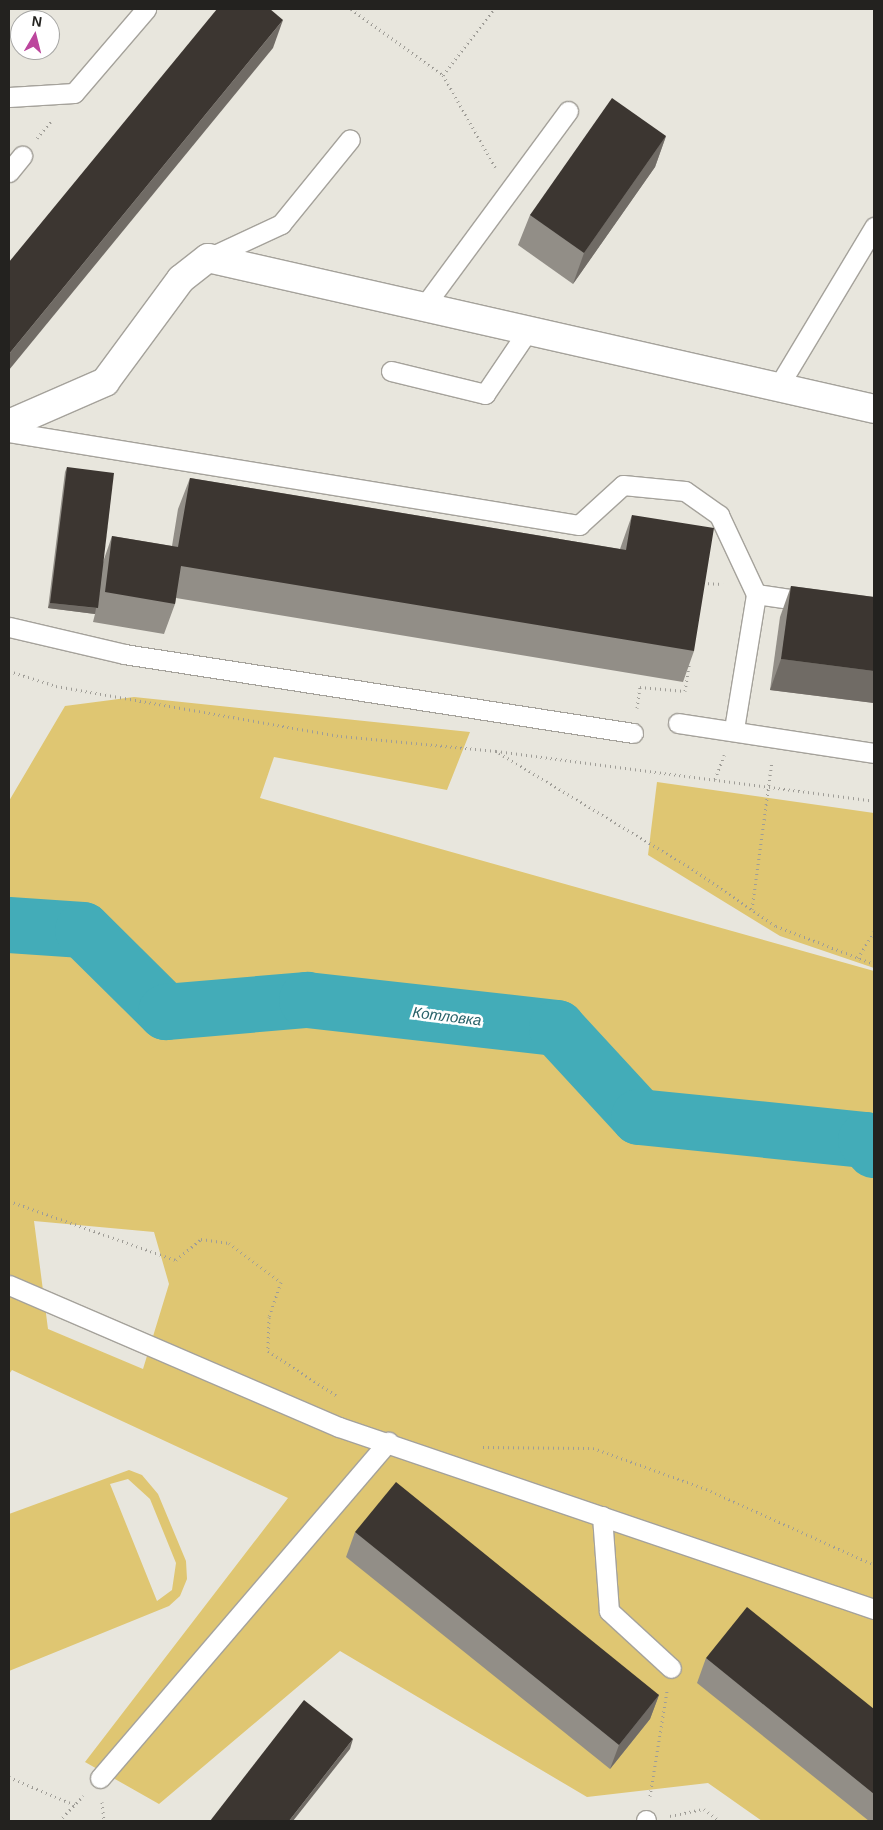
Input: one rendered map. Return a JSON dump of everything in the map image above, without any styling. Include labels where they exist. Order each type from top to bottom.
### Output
[{"type":"street","points":[[9,424],[106,382],[181,279],[208,258],[425,305],[528,332],[874,409]]},
{"type":"lane","points":[[9,98],[74,93],[146,9]]},
{"type":"lane","points":[[425,305],[568,111]]},
{"type":"lane","points":[[208,258],[281,224],[350,139]]},
{"type":"lane","points":[[9,172],[22,156]]},
{"type":"lane","points":[[778,387],[874,227]]},
{"type":"lane","points":[[391,370],[485,394],[528,332]]},
{"type":"lane","points":[[9,432],[579,525],[623,485],[685,491],[719,515],[756,594],[734,729]]},
{"type":"lane","points":[[756,594],[835,606]]},
{"type":"lane","points":[[9,627],[124,654],[633,733]]},
{"type":"lane","points":[[678,723],[734,729],[874,753]]},
{"type":"lane","points":[[9,1285],[339,1427],[388,1442],[874,1609]]},
{"type":"lane","points":[[100,1778],[388,1442]]},
{"type":"lane","points":[[602,1516],[609,1612],[671,1668]]},
{"type":"path","points":[[351,9],[443,75],[509,191]]},
{"type":"path","points":[[443,75],[494,9]]},
{"type":"path","points":[[22,156],[74,93]]},
{"type":"path","points":[[702,591],[704,582]]},
{"type":"path","points":[[633,733],[640,687],[685,691],[691,655]]},
{"type":"path","points":[[9,671],[56,686],[341,736],[496,751],[874,801]]},
{"type":"path","points":[[752,909],[776,736]]},
{"type":"path","points":[[496,751],[688,866],[776,926],[874,964]]},
{"type":"path","points":[[858,958],[874,931]]},
{"type":"path","points":[[9,1201],[176,1260],[201,1239],[230,1243],[281,1282],[269,1317],[268,1351],[343,1400]]},
{"type":"path","points":[[480,1447],[593,1448],[706,1489],[874,1565]]},
{"type":"path","points":[[671,1668],[646,1821],[704,1809],[720,1821]]},
{"type":"path","points":[[9,1777],[75,1805]]},
{"type":"shaded area","points":[[134,697],[470,732],[447,790],[274,757],[260,798],[874,971],[874,1821],[762,1821],[708,1783],[587,1797],[340,1651],[159,1804],[85,1762],[288,1498],[12,1370],[9,1374],[9,801],[65,706]],"holes":[[[34,1221],[154,1232],[169,1284],[143,1369],[48,1329]]]},
{"type":"shaded area","points":[[657,782],[874,813],[874,968],[780,936],[648,855]]},
{"type":"shaded area","points":[[129,1470],[142,1475],[158,1494],[186,1561],[187,1579],[180,1596],[169,1606],[9,1671],[9,1514]],"holes":[[[128,1479],[150,1499],[176,1563],[172,1590],[157,1601],[110,1484]]]},
{"type":"building","points":[[217,9],[270,9],[283,20],[9,354],[9,262]]},
{"type":"building","points":[[612,98],[666,136],[584,253],[530,215]]},
{"type":"building","points":[[67,467],[114,473],[98,608],[50,603]]},
{"type":"building","points":[[190,478],[626,550],[632,515],[714,528],[694,651],[181,566],[175,604],[105,592],[112,536],[178,547]]},
{"type":"building","points":[[791,586],[874,597],[874,671],[781,659]]},
{"type":"building","points":[[396,1482],[659,1695],[619,1745],[355,1532]]},
{"type":"building","points":[[747,1607],[874,1709],[874,1794],[706,1658]]},
{"type":"building","points":[[304,1700],[353,1739],[289,1821],[210,1821]]},
{"type":"waterway","name":"Котловка","points":[[9,925],[83,930],[166,1012],[307,1000],[557,1028],[639,1117],[866,1140],[874,1150]]}]
